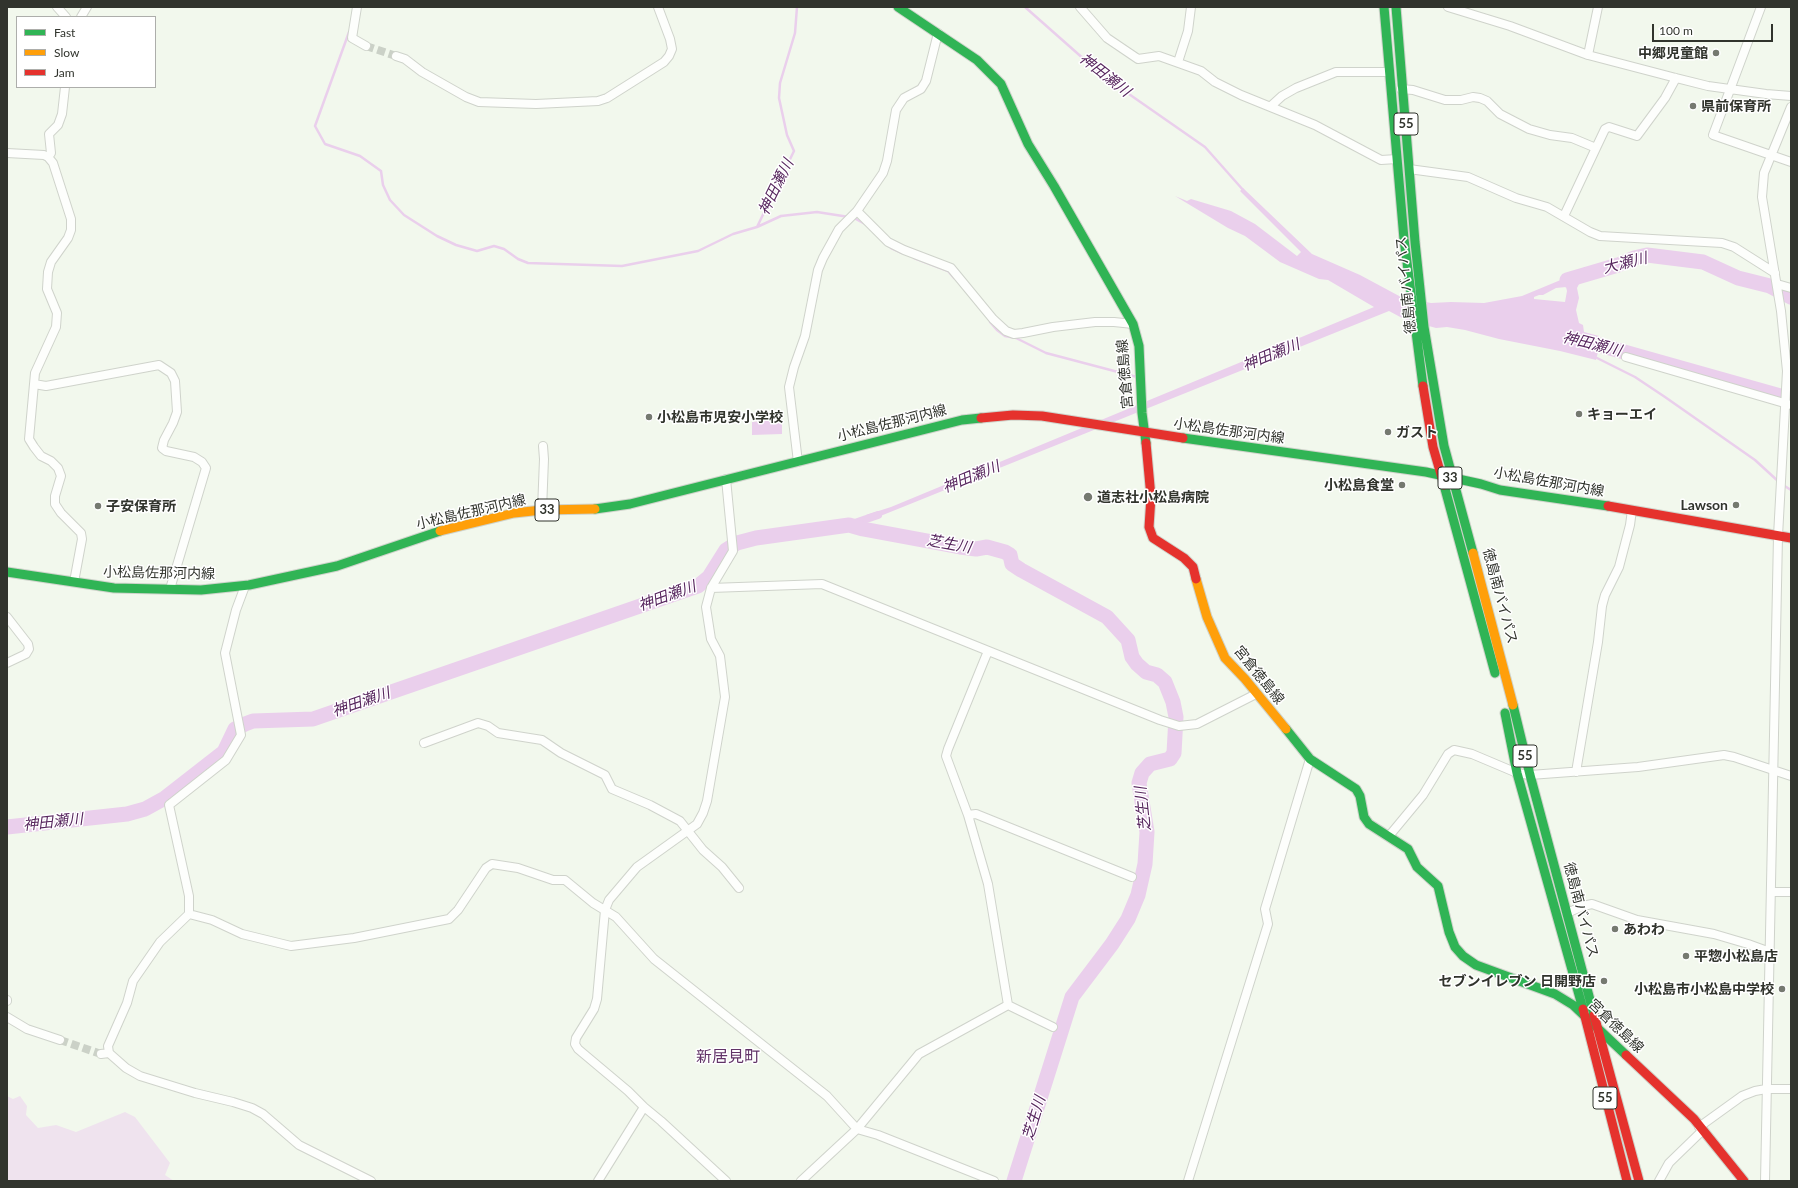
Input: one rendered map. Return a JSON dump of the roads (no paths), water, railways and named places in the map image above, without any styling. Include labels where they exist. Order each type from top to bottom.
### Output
[{"type":"main road","name":"宮倉徳島線","points":[[898,7],[977,60],[1000,84],[1007,96],[1028,144],[1054,186],[1133,324],[1138,346],[1142,412],[1150,480],[1151,497],[1149,527],[1153,538],[1184,558],[1193,567],[1207,617],[1225,658],[1245,679],[1310,759],[1356,789],[1360,796],[1364,817],[1369,824],[1408,848],[1417,867],[1438,886],[1449,932],[1455,947],[1462,956],[1476,965],[1555,994],[1573,1005],[1694,1119],[1700,1129],[1744,1181]]},
{"type":"main road","name":"徳島南バイパス","points":[[1384,7],[1404,239],[1414,325],[1433,447],[1499,686],[1518,772],[1584,1014],[1627,1181]]},
{"type":"main road","name":"徳島南バイパス","points":[[1396,7],[1404,89],[1415,242],[1424,327],[1444,446],[1500,650],[1530,775],[1639,1181]]},
{"type":"main road","name":"小松島佐那河内線","points":[[7,572],[114,588],[201,590],[245,586],[337,566],[446,529],[514,513],[542,510],[593,509],[630,504],[916,431],[969,419],[1013,415],[1042,416],[1144,433],[1417,471],[1482,484],[1500,490],[1632,510],[1791,538]]},
{"type":"street","points":[[58,7],[65,16]]},
{"type":"street","points":[[82,16],[87,7]]},
{"type":"street","points":[[357,7],[352,38],[366,46]]},
{"type":"street","points":[[396,56],[405,59],[422,72],[466,97],[479,102],[536,104],[598,101],[607,98],[664,62],[669,56],[672,49],[670,39],[658,7]]},
{"type":"street","points":[[1080,7],[1107,38],[1126,53],[1138,59],[1159,56],[1178,62],[1201,71],[1215,82],[1241,96],[1271,106],[1315,125],[1381,160],[1397,159]]},
{"type":"street","points":[[1178,62],[1188,31],[1191,7]]},
{"type":"street","points":[[1448,7],[1510,26],[1588,55],[1676,78],[1708,86],[1791,96]]},
{"type":"street","points":[[1588,55],[1598,7]]},
{"type":"street","points":[[1761,7],[1732,89],[1713,135],[1791,162]]},
{"type":"street","points":[[798,462],[789,387],[792,373],[805,336],[818,270],[823,258],[840,229],[857,211],[883,174],[896,110],[904,98],[921,89],[926,81],[938,34]]},
{"type":"street","points":[[1271,106],[1282,96],[1296,88],[1336,72],[1389,72]]},
{"type":"street","points":[[1564,216],[1605,130],[1609,127],[1637,136],[1665,98],[1676,78]]},
{"type":"street","points":[[48,156],[51,153],[49,134],[58,124],[62,114],[65,88]]},
{"type":"street","points":[[1391,91],[1404,89],[1445,100],[1461,100],[1473,97],[1480,98],[1487,101],[1500,114],[1529,129],[1550,135],[1572,138],[1596,148]]},
{"type":"street","points":[[1765,1181],[1778,536],[1780,484],[1788,397],[1786,347],[1778,288],[1762,197],[1764,173],[1791,107]]},
{"type":"street","points":[[7,153],[48,156],[53,163],[71,219],[71,230],[68,238],[51,262],[48,272],[47,289],[57,313],[56,327],[35,373],[29,439],[41,456],[51,460],[58,468],[61,476],[55,496],[55,504],[61,513],[82,533],[74,582]]},
{"type":"street","points":[[1409,169],[1468,177],[1496,187],[1516,198],[1547,208],[1600,236],[1722,242],[1734,247],[1775,273]]},
{"type":"street","points":[[857,211],[888,242],[904,250],[951,268],[993,319],[1006,331],[1014,334],[1053,327],[1095,322],[1133,324]]},
{"type":"street","points":[[1778,288],[1791,288]]},
{"type":"street","points":[[1626,357],[1788,397]]},
{"type":"street","points":[[34,384],[46,386],[159,365],[171,373],[175,381],[177,412],[164,440],[162,448],[166,451],[194,457],[202,462],[206,468],[170,589]]},
{"type":"street","points":[[542,510],[544,459],[543,446]]},
{"type":"street","points":[[726,479],[733,545],[711,588],[706,607],[711,639],[720,656],[725,697],[707,802],[697,824],[637,867],[609,900],[605,910],[597,999],[594,1009],[576,1038],[575,1044],[578,1049],[628,1091],[726,1181]]},
{"type":"street","points":[[1576,772],[1598,642],[1602,606],[1619,567],[1630,525],[1632,510]]},
{"type":"street","points":[[711,588],[822,584],[1176,725],[1197,724],[1256,694]]},
{"type":"street","points":[[245,586],[236,610],[225,653],[241,735],[226,760],[169,805],[190,896],[189,914],[160,942],[133,981],[127,1003],[108,1046],[109,1053],[126,1068],[140,1076],[195,1094],[233,1102],[252,1108],[263,1114],[300,1145],[370,1181]]},
{"type":"street","points":[[7,617],[28,644],[29,649],[26,654],[7,663]]},
{"type":"street","points":[[988,651],[946,756],[968,815],[988,884],[1008,1005]]},
{"type":"street","points":[[424,742],[478,723],[488,726],[498,733],[542,740],[561,753],[605,775],[612,789],[656,808],[680,821],[688,830],[693,839],[722,867],[738,888]]},
{"type":"street","points":[[1389,836],[1423,795],[1448,754],[1454,750],[1472,754],[1518,772],[1530,775],[1638,767],[1724,755],[1773,769],[1791,776]]},
{"type":"street","points":[[1188,1181],[1268,924],[1265,909],[1310,759]]},
{"type":"street","points":[[968,815],[976,814],[1132,877]]},
{"type":"street","points":[[189,914],[212,920],[242,934],[291,946],[354,938],[449,919],[458,910],[486,868],[492,864],[518,868],[553,880],[565,880],[593,903],[616,917],[654,959],[827,1096],[857,1129],[878,1135],[994,1181]]},
{"type":"street","points":[[1771,892],[1791,892]]},
{"type":"street","points":[[1567,913],[1592,904],[1637,920],[1714,934],[1770,952]]},
{"type":"street","points":[[1008,1005],[1053,1027]]},
{"type":"street","points":[[802,1181],[857,1129],[918,1054],[1008,1005]]},
{"type":"street","points":[[7,1017],[27,1030],[60,1040]]},
{"type":"street","points":[[101,1054],[109,1053]]},
{"type":"street","points":[[1659,1181],[1669,1163],[1700,1129],[1742,1096],[1766,1089],[1791,1090]]},
{"type":"street","points":[[598,1181],[644,1107]]},
{"type":"water","points":[[1243,188],[1312,254],[1360,275],[1401,297],[1431,303],[1484,303],[1522,296],[1563,279],[1585,267],[1587,274],[1583,276],[1577,288],[1579,298],[1576,310],[1579,323],[1583,325],[1584,332],[1599,336],[1595,347],[1598,352],[1596,360],[1465,330],[1447,327],[1436,328],[1404,319],[1389,311],[868,521],[866,515],[891,507],[1374,307],[1328,280],[1319,279],[1280,262],[1245,236],[1228,228],[1175,196],[1187,201],[1191,199],[1231,211],[1255,224],[1297,256],[1301,252],[1240,191]],"holes":[[[1566,287],[1567,291],[1565,302],[1534,299],[1534,297],[1543,295],[1556,288]]]},
{"type":"water","points":[[782,419],[782,434],[752,435],[752,422]]},
{"type":"waterway","name":"神田瀬川","points":[[757,227],[794,151],[787,135],[779,98],[780,83],[795,33],[797,7]]},
{"type":"waterway","name":"神田瀬川","points":[[1025,7],[1103,76],[1205,147],[1244,191]]},
{"type":"waterway","points":[[349,32],[315,126],[325,144],[360,156],[381,171],[383,185],[390,200],[404,215],[437,236],[456,245],[477,251],[494,246],[504,249],[518,259],[528,263],[622,266],[698,251],[733,234],[757,227],[781,216],[817,212],[849,217]]},
{"type":"waterway","points":[[854,218],[865,224]]},
{"type":"waterway","points":[[891,248],[902,253]]},
{"type":"waterway","name":"大瀬川","points":[[1567,280],[1647,255],[1703,262],[1738,278],[1770,286],[1791,297]]},
{"type":"waterway","points":[[914,258],[948,271],[954,278]]},
{"type":"waterway","points":[[990,322],[1005,336],[1016,338],[1046,353],[1137,377]]},
{"type":"waterway","name":"神田瀬川","points":[[1578,339],[1791,399]]},
{"type":"waterway","points":[[1593,356],[1635,377],[1665,397],[1755,460],[1779,482]]},
{"type":"waterway","points":[[1783,485],[1791,490]]},
{"type":"waterway","name":"神田瀬川","points":[[849,525],[878,515]]},
{"type":"waterway","name":"神田瀬川","points":[[7,827],[127,814],[145,809],[165,798],[224,752],[235,729],[245,724],[253,721],[313,719],[698,586],[709,577],[726,550],[737,543],[756,538],[849,525],[863,529],[960,547],[976,549],[987,547],[1005,552],[1010,555],[1012,564],[1021,570],[1107,617],[1128,640],[1132,657],[1137,664],[1146,672],[1157,675],[1165,682],[1173,702],[1176,717],[1174,753],[1170,759],[1150,764],[1142,773],[1139,783],[1147,832],[1145,864],[1138,895],[1128,919],[1112,944],[1072,997],[1014,1181]]},
{"type":"tunnel","points":[[366,46],[396,56]]},
{"type":"tunnel","points":[[60,1040],[101,1054]]},
{"type":"place","name":"中郷児童館","points":[[1716,53]]},
{"type":"place","name":"県前保育所","points":[[1693,106]]},
{"type":"place","name":"キョーエイ","points":[[1579,414]]},
{"type":"place","name":"小松島市児安小学校","points":[[649,417]]},
{"type":"place","name":"ガスト","points":[[1388,432]]},
{"type":"place","name":"小松島食堂","points":[[1402,485]]},
{"type":"place","name":"道志社小松島病院","points":[[1088,497]]},
{"type":"place","name":"Lawson","points":[[1736,505]]},
{"type":"place","name":"子安保育所","points":[[98,506]]},
{"type":"place","name":"あわわ","points":[[1615,929]]},
{"type":"place","name":"平惣小松島店","points":[[1686,956]]},
{"type":"place","name":"セブンイレブン 日開野店","points":[[1604,981]]},
{"type":"place","name":"小松島市小松島中学校","points":[[1782,989]]},
{"type":"district","name":"新居見町","points":[[728,1057]]},
{"type":"water label","name":"芝生川","points":[[949,544]]},
{"type":"water label","name":"芝生川","points":[[1143,809]]},
{"type":"water label","name":"芝生川","points":[[1034,1118]]}]
